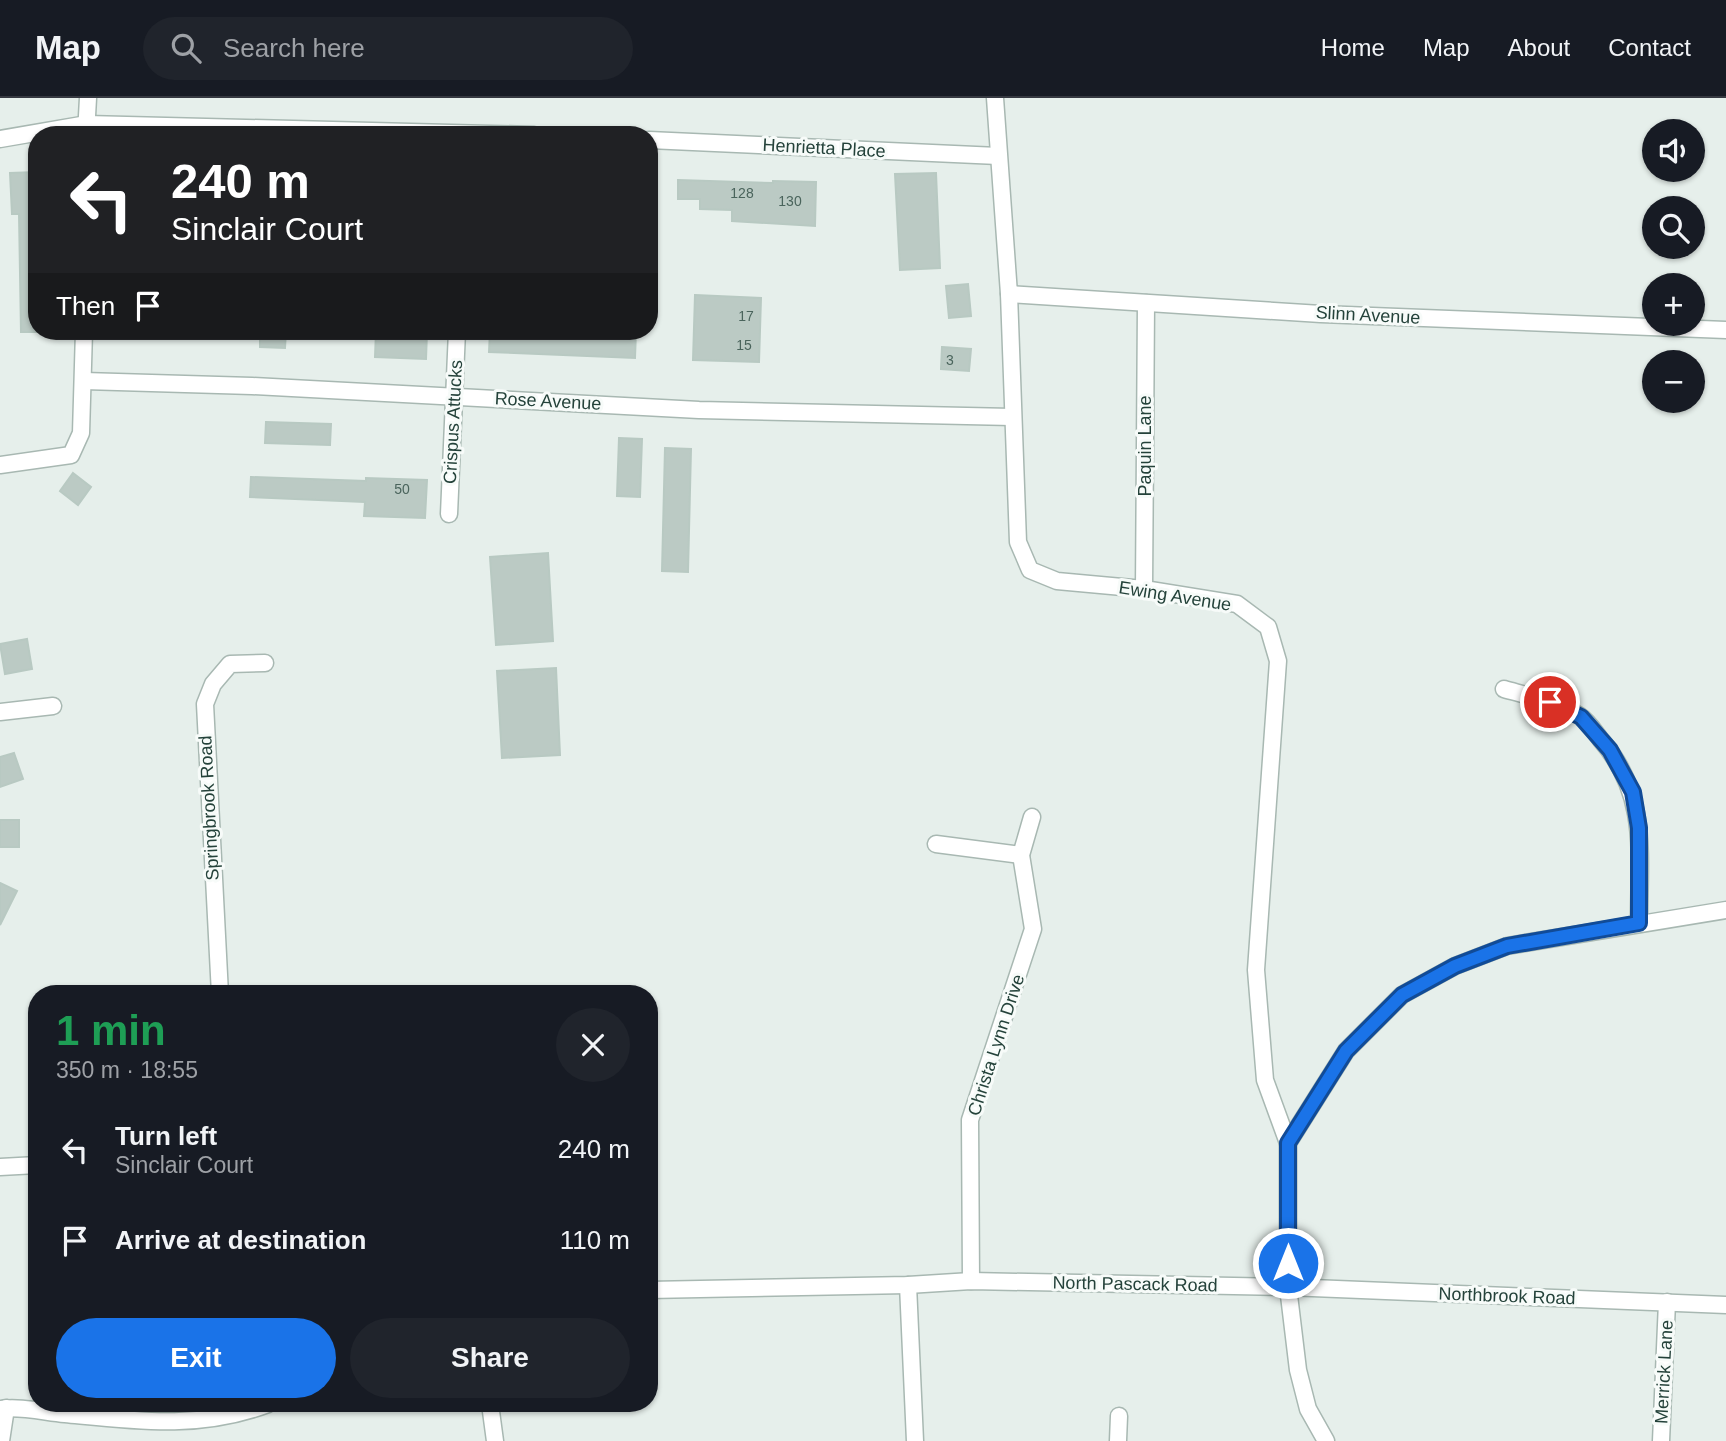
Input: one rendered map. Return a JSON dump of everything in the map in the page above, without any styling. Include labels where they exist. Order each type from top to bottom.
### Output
[{"type":"street","points":[[87,126],[88,98]]},
{"type":"street","name":"Ewing Avenue","points":[[995,98],[1009,294],[1018,542],[1030,570],[1057,581],[1144,589],[1237,604],[1269,627],[1278,661],[1256,970],[1265,1080],[1288,1143]]},
{"type":"street","points":[[0,139],[28,136]]},
{"type":"street","name":"Henrietta Place","points":[[658,140],[998,156]]},
{"type":"street","name":"Slinn Avenue","points":[[1009,294],[1352,315],[1726,330]]},
{"type":"street","name":"Paquin Lane","points":[[1144,589],[1146,303]]},
{"type":"street","points":[[0,465],[71,455],[81,433],[85,340]]},
{"type":"street","name":"Crispus Attucks","points":[[449,514],[456,340]]},
{"type":"street","name":"Rose Avenue","points":[[84,381],[453,396],[699,410],[1012,417]]},
{"type":"street","name":"Springbrook Road","points":[[220,985],[205,704],[213,684],[230,664],[265,663]]},
{"type":"street","points":[[1504,689],[1550,702],[1581,717],[1610,750],[1633,792],[1639,828],[1639,923]]},
{"type":"street","points":[[0,712],[53,706]]},
{"type":"street","name":"Christa Lynn Drive","points":[[971,1281],[970,1120],[1033,929],[1021,855],[1032,817]]},
{"type":"street","points":[[936,844],[1021,855]]},
{"type":"street","points":[[1326,1441],[1308,1409],[1298,1370],[1288,1287],[1288,1143],[1346,1051],[1402,995],[1455,966],[1507,946],[1726,910]]},
{"type":"street","points":[[0,1167],[28,1165]]},
{"type":"street","name":"North Pascack Road","points":[[658,1290],[908,1285],[971,1281],[1288,1287]]},
{"type":"street","points":[[908,1285],[915,1441]]},
{"type":"street","name":"Northbrook Road","points":[[1288,1287],[1726,1305]]},
{"type":"street","name":"Merrick Lane","points":[[1661,1441],[1667,1302]]},
{"type":"street","points":[[1,1441],[3,1408],[28,1410]]},
{"type":"street","points":[[44,1412],[145,1422],[192,1422],[245,1412]]},
{"type":"street","points":[[491,1412],[495,1441]]},
{"type":"street","points":[[1118,1441],[1119,1416]]},
{"type":"building","points":[[28,172],[28,332],[21,332],[19,214],[12,214],[10,173]]},
{"type":"building","points":[[936,173],[940,268],[900,270],[895,174]]},
{"type":"building","points":[[678,180],[816,182],[815,226],[732,221],[732,210],[700,209],[700,199],[678,199]]},
{"type":"building","points":[[968,284],[971,316],[949,318],[946,286]]},
{"type":"building","points":[[695,295],[761,298],[759,362],[693,360]]},
{"type":"building","points":[[260,340],[285,340],[285,348],[260,347]]},
{"type":"building","points":[[376,340],[427,340],[426,359],[375,357]]},
{"type":"building","points":[[490,340],[636,340],[635,358],[489,352]]},
{"type":"building","points":[[942,347],[971,349],[969,371],[941,369]]},
{"type":"building","points":[[266,422],[331,424],[330,445],[265,443]]},
{"type":"building","points":[[619,438],[642,439],[640,497],[617,496]]},
{"type":"building","points":[[665,448],[691,449],[688,572],[662,571]]},
{"type":"building","points":[[73,473],[91,487],[78,505],[60,491]]},
{"type":"building","points":[[251,477],[427,480],[425,518],[364,516],[365,502],[250,497]]},
{"type":"building","points":[[548,553],[553,641],[496,645],[490,557]]},
{"type":"building","points":[[27,639],[32,669],[5,674],[0,644]]},
{"type":"building","points":[[556,668],[560,755],[502,758],[497,671]]},
{"type":"building","points":[[14,753],[23,779],[0,787],[0,757]]},
{"type":"building","points":[[0,820],[19,820],[19,847],[0,847]]},
{"type":"building","points":[[0,883],[17,891],[0,925]]},
{"type":"route","points":[[1288,1263],[1288,1143],[1346,1051],[1402,995],[1455,966],[1507,946],[1639,923],[1639,828],[1633,792],[1610,750],[1581,717],[1550,702]]}]
